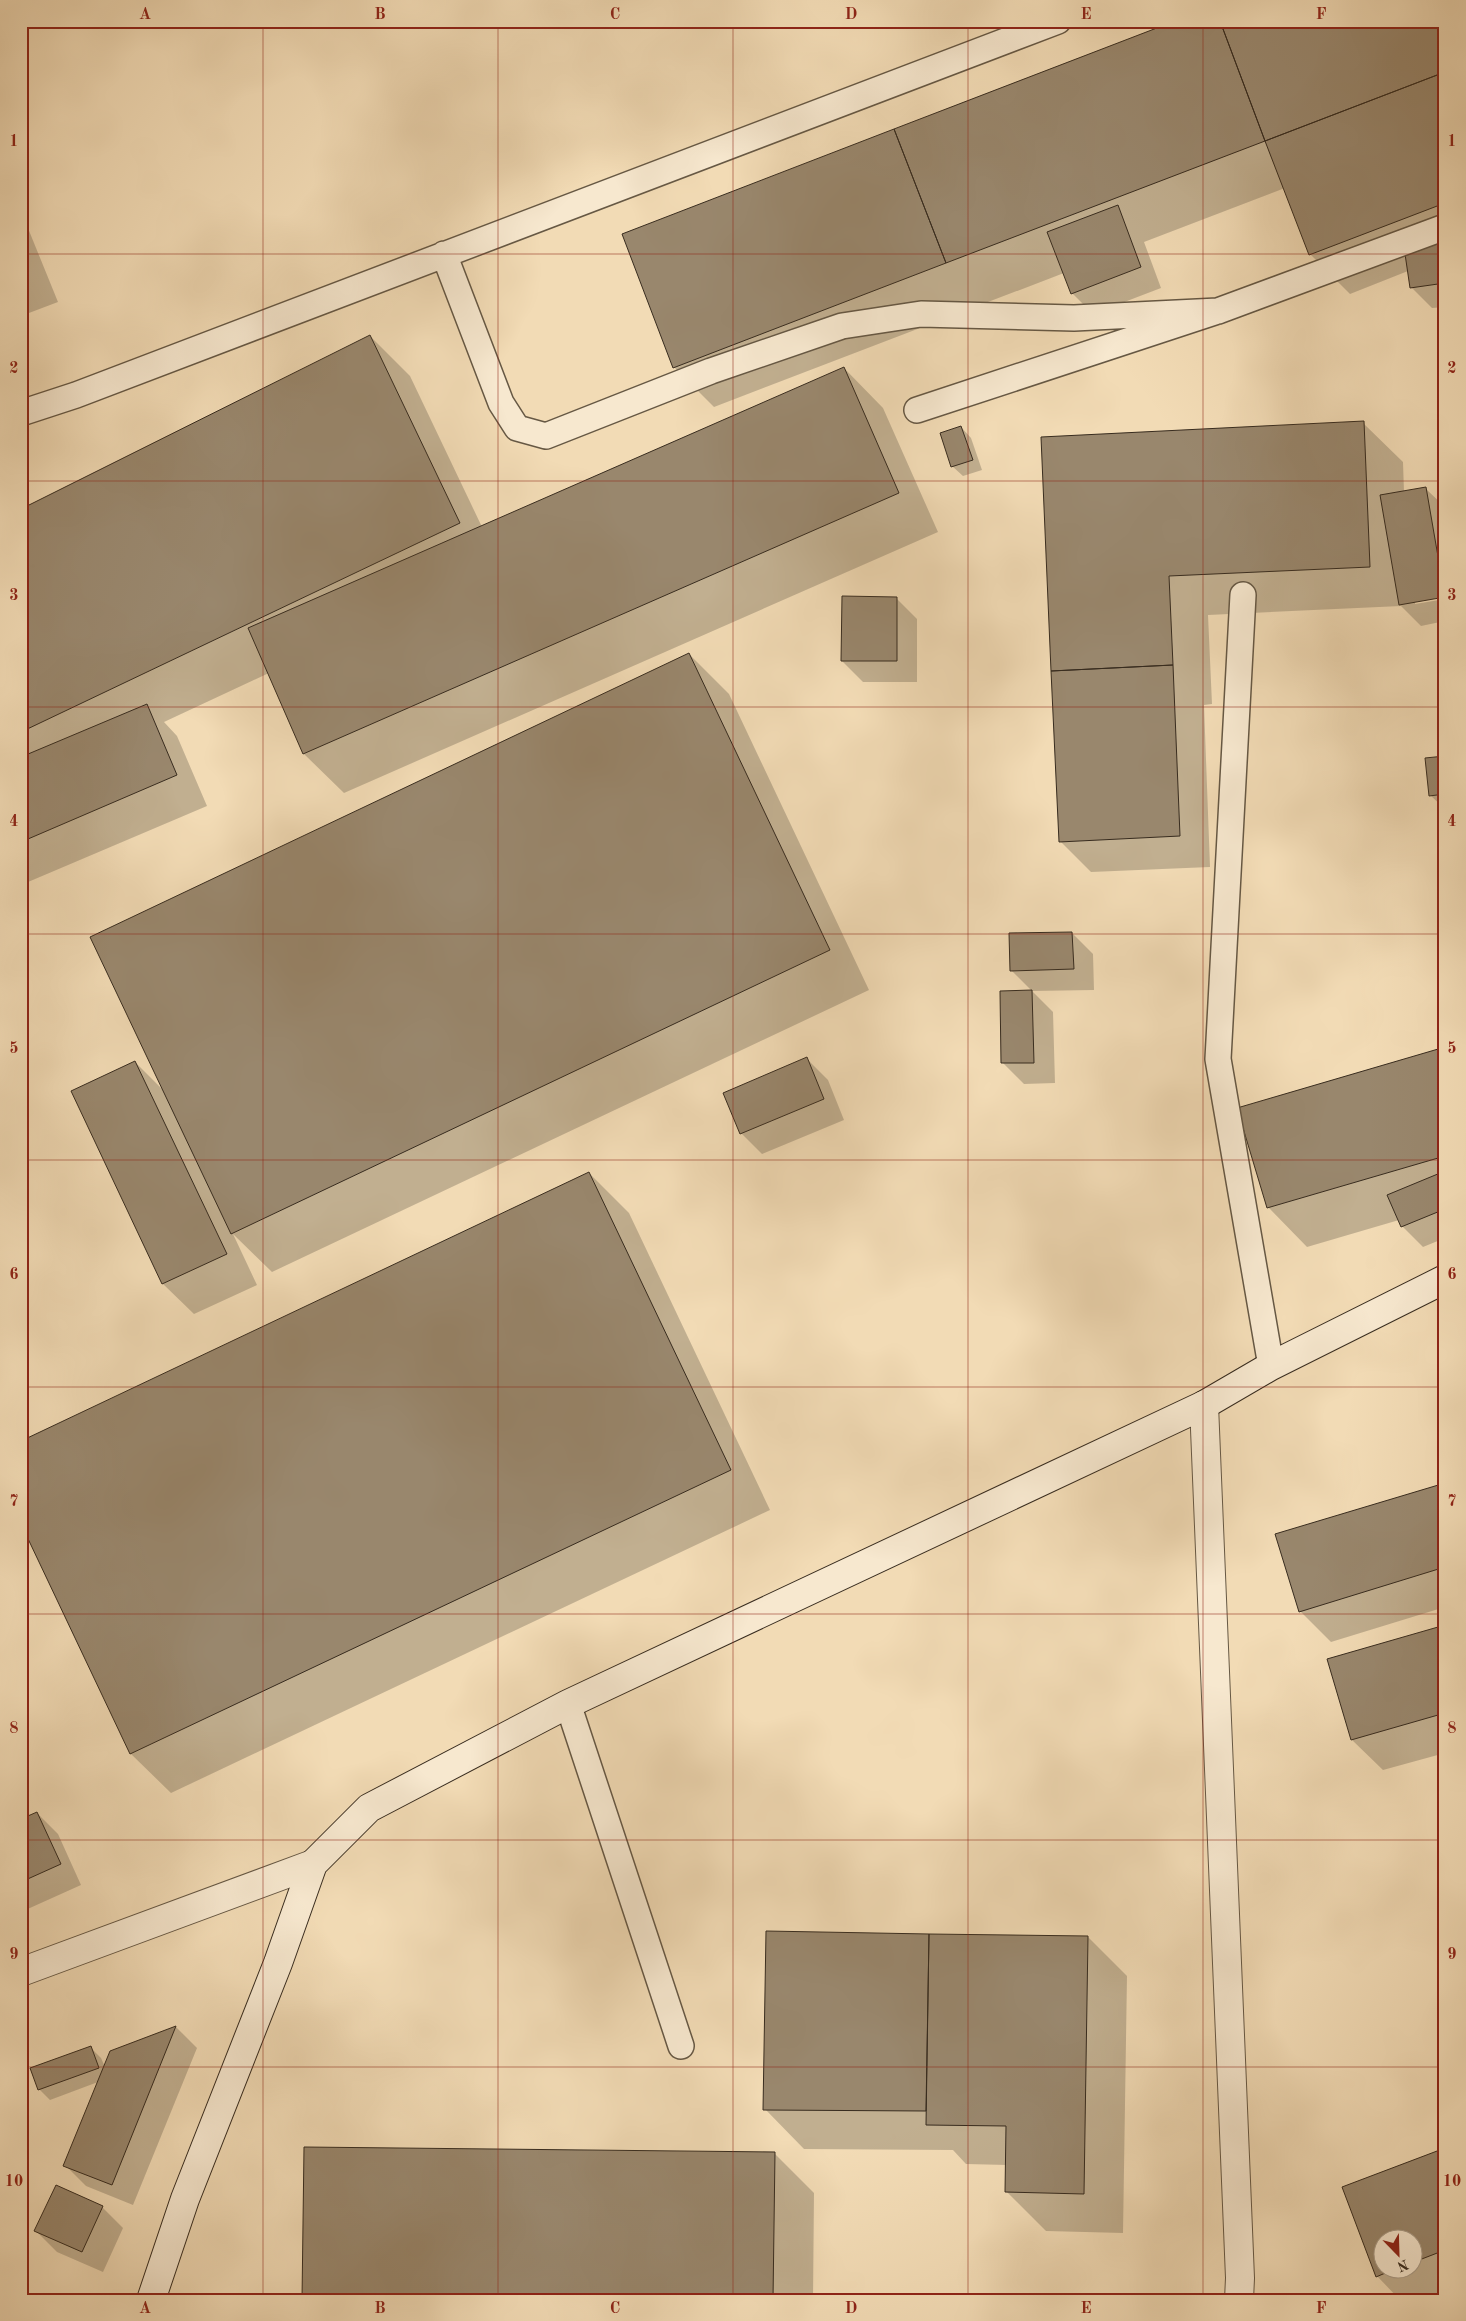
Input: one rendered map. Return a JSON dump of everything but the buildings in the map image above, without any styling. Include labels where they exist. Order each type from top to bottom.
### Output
[{"type":"street","points":[[21,1972],[313,1864],[369,1808],[568,1704],[1204,1405],[1271,1366],[1445,1279]]},
{"type":"street","points":[[1204,1405],[1240,2268],[1239,2300]]},
{"type":"street","points":[[151,2300],[185,2199],[278,1963],[313,1864]]},
{"type":"lane","points":[[21,413],[76,395],[1058,21]]},
{"type":"lane","points":[[918,410],[1218,311],[1445,227]]},
{"type":"lane","points":[[444,254],[501,403],[517,428],[546,436],[711,371],[842,326],[921,314],[1074,318],[1218,311]]},
{"type":"lane","points":[[1243,595],[1218,1059],[1271,1366]]},
{"type":"lane","points":[[568,1704],[681,2046]]}]
